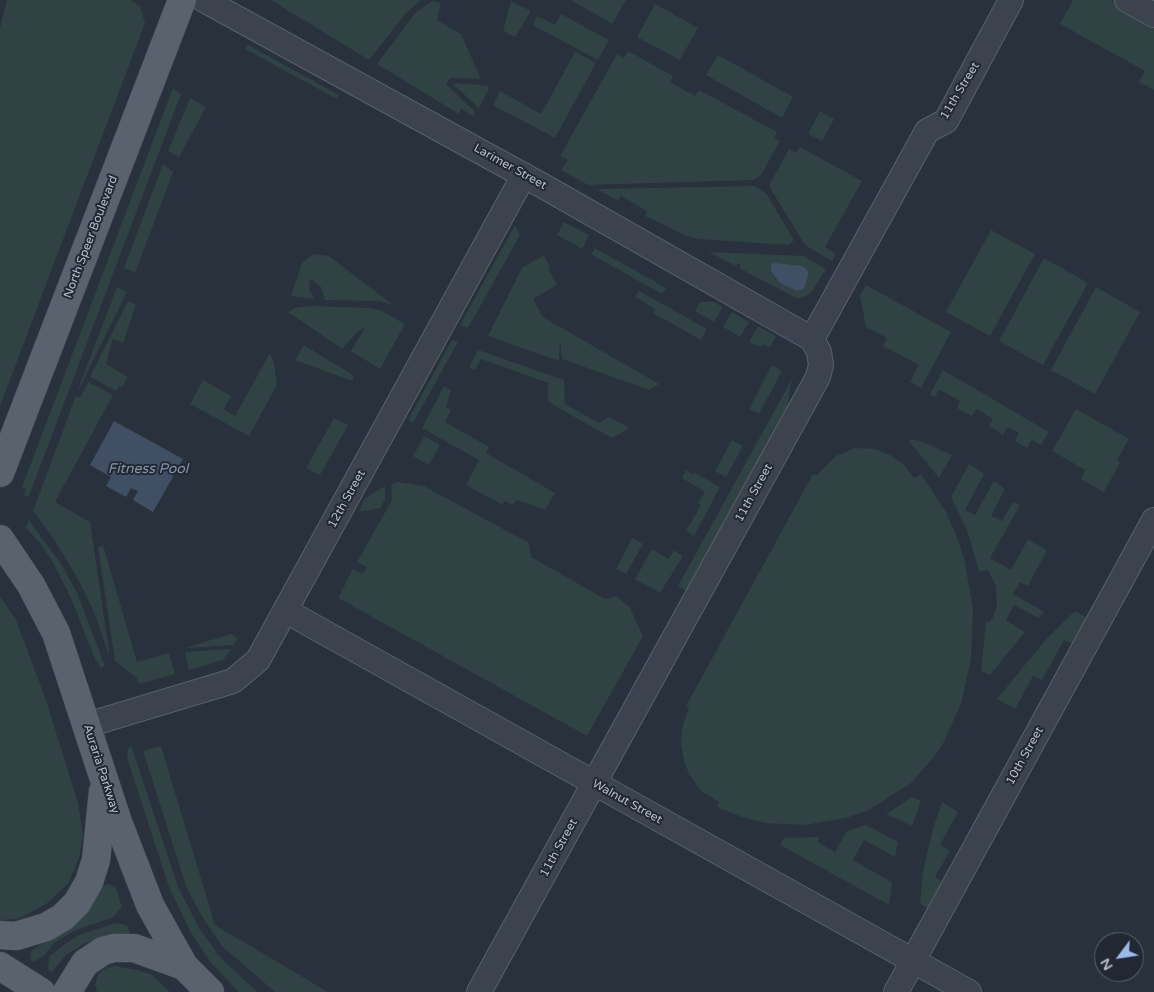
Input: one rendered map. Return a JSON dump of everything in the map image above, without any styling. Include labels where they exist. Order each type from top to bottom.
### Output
[{"type":"main road","name":"North Speer Boulevard","points":[[0,473],[182,0]]},
{"type":"main road","name":"Auraria Parkway","points":[[0,539],[31,585],[56,633],[104,782],[150,905],[184,966],[210,992]]},
{"type":"main road","points":[[0,936],[31,933],[46,927],[63,917],[77,903],[89,882],[96,860],[104,782]]},
{"type":"main road","points":[[67,992],[85,963],[103,951],[114,948],[134,948],[184,966]]},
{"type":"main road","points":[[0,966],[41,992]]},
{"type":"street","name":"Larimer Street","points":[[204,0],[524,175],[812,340]]},
{"type":"street","name":"11th Street","points":[[479,992],[818,377],[820,356],[812,340],[927,131],[946,121],[1011,0]]},
{"type":"street","points":[[1127,0],[1154,15]]},
{"type":"street","name":"12th Street","points":[[87,725],[233,682],[258,660],[524,175]]},
{"type":"street","name":"10th Street","points":[[896,992],[1154,520]]},
{"type":"street","name":"Walnut Street","points":[[286,611],[969,992]]},
{"type":"shaded area","points":[[7,0],[130,0],[140,6],[145,23],[0,406],[0,28]]},
{"type":"shaded area","points":[[271,0],[421,0],[406,13],[369,60]]},
{"type":"shaded area","points":[[571,0],[626,0],[612,24]]},
{"type":"shaded area","points":[[1073,0],[1111,0],[1154,24],[1154,90],[1139,82],[1145,71],[1060,24]]},
{"type":"shaded area","points":[[433,1],[441,3],[437,20],[461,34],[481,79],[450,78],[446,84],[475,112],[473,116],[461,109],[459,114],[377,64],[416,12]]},
{"type":"shaded area","points":[[511,1],[531,11],[515,37],[503,31]]},
{"type":"shaded area","points":[[655,4],[698,28],[680,60],[637,37]]},
{"type":"shaded area","points":[[561,14],[609,40],[598,60],[533,25],[537,16],[555,25]]},
{"type":"shaded area","points":[[248,45],[339,95],[337,99],[245,49]]},
{"type":"shaded area","points":[[628,51],[673,76],[670,82],[695,96],[699,90],[777,132],[774,138],[780,141],[761,175],[754,180],[588,185],[561,170],[568,160],[560,156],[617,54],[624,58]]},
{"type":"shaded area","points":[[575,52],[596,63],[555,138],[493,105],[500,91],[541,114]]},
{"type":"shaded area","points":[[718,55],[793,97],[782,118],[706,75]]},
{"type":"shaded area","points":[[455,83],[488,86],[488,91],[479,108],[454,85]]},
{"type":"shaded area","points":[[173,88],[181,94],[29,496],[26,496],[24,495],[26,489],[22,487]]},
{"type":"shaded area","points":[[190,98],[206,107],[179,157],[168,151]]},
{"type":"shaded area","points":[[820,111],[834,119],[822,141],[808,134]]},
{"type":"shaded area","points":[[800,147],[862,181],[825,247],[836,254],[832,261],[805,245],[770,188],[770,184],[789,149],[796,153]]},
{"type":"shaded area","points":[[163,164],[173,172],[135,273],[124,268]]},
{"type":"shaded area","points":[[754,186],[766,193],[794,240],[789,245],[699,239],[686,236],[645,216],[647,211],[621,196],[618,201],[597,189]]},
{"type":"shaded area","points":[[564,222],[589,235],[582,249],[557,235]]},
{"type":"shaded area","points":[[515,225],[520,235],[468,328],[460,325]]},
{"type":"shaded area","points":[[991,230],[1035,254],[990,336],[946,312]]},
{"type":"shaded area","points":[[595,248],[666,288],[662,294],[591,254]]},
{"type":"shaded area","points":[[709,252],[804,256],[826,269],[810,294],[798,299],[739,268],[741,265],[738,263],[736,266]]},
{"type":"shaded area","points":[[313,254],[329,256],[393,305],[379,301],[325,300],[321,287],[310,279],[309,289],[315,299],[291,296],[302,263]]},
{"type":"shaded area","points":[[544,255],[557,285],[533,299],[543,317],[659,384],[649,390],[562,359],[560,339],[559,361],[488,336],[522,268]]},
{"type":"shaded area","points":[[1044,258],[1088,283],[1043,365],[999,341]]},
{"type":"shaded area","points":[[866,285],[951,332],[921,388],[910,382],[919,365],[883,346],[887,338],[866,327],[860,296]]},
{"type":"shaded area","points":[[117,287],[127,292],[78,389]]},
{"type":"shaded area","points":[[1096,287],[1140,312],[1095,394],[1051,370]]},
{"type":"shaded area","points":[[639,291],[707,329],[701,340],[653,313],[655,309],[635,297]]},
{"type":"shaded area","points":[[128,301],[136,305],[123,343],[113,338],[106,364],[128,377],[122,388],[119,386],[116,391],[90,377]]},
{"type":"shaded area","points":[[700,302],[714,302],[723,307],[714,322],[695,311]]},
{"type":"shaded area","points":[[298,307],[370,308],[380,310],[405,324],[380,369],[351,351],[365,328],[358,331],[342,349],[288,312]]},
{"type":"shaded area","points":[[732,312],[749,322],[740,337],[723,327]]},
{"type":"shaded area","points":[[758,326],[776,336],[770,348],[763,344],[761,347],[749,342]]},
{"type":"shaded area","points":[[452,340],[458,342],[413,423],[408,420]]},
{"type":"shaded area","points":[[304,345],[354,376],[352,381],[295,360]]},
{"type":"shaded area","points":[[478,350],[564,380],[565,404],[599,423],[609,417],[630,428],[612,438],[548,402],[548,383],[481,359],[475,370],[469,367]]},
{"type":"shaded area","points":[[270,353],[274,363],[277,385],[249,436],[190,404],[203,380],[231,396],[224,409],[235,416]]},
{"type":"shaded area","points":[[772,365],[782,371],[759,414],[749,409]]},
{"type":"shaded area","points":[[943,370],[1049,432],[1041,445],[1032,440],[1027,448],[1015,441],[1019,433],[1008,427],[1003,435],[989,426],[993,419],[976,409],[972,416],[957,408],[960,401],[939,389],[935,397],[930,394]]},
{"type":"shaded area","points":[[792,379],[787,407],[686,591],[678,586]]},
{"type":"shaded area","points":[[88,382],[113,395],[55,502],[90,522],[110,658],[94,612],[79,581],[54,539],[33,511],[76,396],[80,398]]},
{"type":"shaded area","points":[[444,386],[451,390],[446,407],[451,410],[445,422],[489,447],[486,453],[555,493],[545,510],[517,500],[513,505],[505,501],[502,505],[466,485],[479,460],[422,428]]},
{"type":"shaded area","points":[[1076,409],[1129,439],[1117,460],[1120,463],[1104,492],[1081,479],[1085,470],[1052,451]]},
{"type":"shaded area","points":[[334,418],[348,425],[320,475],[306,468]]},
{"type":"shaded area","points":[[424,436],[440,445],[429,465],[413,456]]},
{"type":"shaded area","points":[[910,439],[923,442],[952,455],[939,478],[909,441]]},
{"type":"shaded area","points":[[732,440],[743,446],[726,477],[715,471]]},
{"type":"shaded area","points":[[855,448],[876,449],[890,455],[904,465],[914,478],[921,474],[946,512],[956,535],[964,558],[973,609],[971,659],[961,704],[942,746],[928,764],[911,783],[869,810],[846,818],[805,825],[765,823],[742,817],[717,807],[719,802],[702,792],[689,774],[684,761],[681,743],[683,724],[689,708],[686,706],[813,474],[817,475],[836,456]]},
{"type":"shaded area","points":[[969,464],[984,474],[965,510],[975,515],[994,481],[1005,489],[991,516],[1002,521],[1013,502],[1020,505],[990,558],[1011,570],[1028,539],[1047,550],[1028,586],[1020,582],[1013,594],[1044,612],[1038,618],[1014,605],[1006,620],[1025,632],[990,675],[981,671],[986,622],[990,622],[997,604],[996,586],[988,570],[979,571],[968,533],[951,497]]},
{"type":"shaded area","points":[[686,470],[693,474],[694,472],[720,487],[694,536],[686,531],[701,505],[698,503],[705,492],[682,478]]},
{"type":"shaded area","points":[[398,482],[424,486],[529,543],[531,557],[605,599],[617,596],[630,608],[643,636],[587,736],[338,598],[353,569],[363,574],[367,567],[357,562],[392,500],[391,484]]},
{"type":"shaded area","points":[[385,486],[385,499],[380,508],[359,512],[364,499]]},
{"type":"shaded area","points":[[29,520],[63,567],[78,595],[105,666],[101,668],[95,659],[71,598],[52,561],[40,543],[26,528]]},
{"type":"shaded area","points":[[632,538],[643,544],[626,574],[616,569]]},
{"type":"shaded area","points":[[103,545],[137,662],[169,653],[175,674],[139,684],[136,677],[115,661],[98,547]]},
{"type":"shaded area","points":[[652,549],[669,559],[674,550],[683,556],[660,593],[635,579]]},
{"type":"shaded area","points":[[0,596],[16,620],[46,700],[78,803],[83,836],[79,858],[68,884],[46,904],[18,919],[0,920]]},
{"type":"shaded area","points":[[1075,611],[1089,619],[1075,645],[1064,640],[1042,680],[1033,676],[1015,709],[997,699],[1047,638]]},
{"type":"shaded area","points":[[231,634],[237,638],[234,645],[185,648]]},
{"type":"shaded area","points":[[231,649],[223,660],[189,670],[185,652]]},
{"type":"shaded area","points":[[131,745],[178,887],[199,928],[221,958],[257,992],[239,992],[212,964],[191,933],[169,887],[127,758],[128,749]]},
{"type":"shaded area","points":[[161,746],[215,925],[328,992],[275,992],[223,947],[204,920],[187,889],[143,751]]},
{"type":"shaded area","points":[[912,797],[921,801],[912,826],[886,814]]},
{"type":"shaded area","points":[[942,802],[958,812],[940,845],[950,851],[935,877],[944,883],[929,909],[920,904],[923,871],[933,829]]},
{"type":"shaded area","points":[[866,825],[898,842],[895,857],[864,840],[853,860],[892,882],[889,905],[780,845],[784,838],[820,837],[817,842],[835,852],[847,831]]},
{"type":"shaded area","points":[[108,884],[116,888],[122,907],[113,917],[74,931],[54,943],[44,956],[33,962],[30,958],[32,950],[71,926],[87,911],[103,886]]},
{"type":"shaded area","points":[[116,923],[127,925],[130,933],[103,937],[85,943],[66,955],[52,972],[48,969],[49,957],[59,948],[79,935]]},
{"type":"shaded area","points":[[114,966],[151,974],[170,992],[97,992],[95,985],[98,975],[104,969]]},
{"type":"water","points":[[771,264],[803,266],[808,271],[804,289],[797,291],[780,283],[771,271]]},
{"type":"water","name":"Fitness Pool","points":[[114,421],[183,459],[153,512],[133,500],[138,491],[131,488],[126,497],[106,486],[111,477],[90,465]]}]
